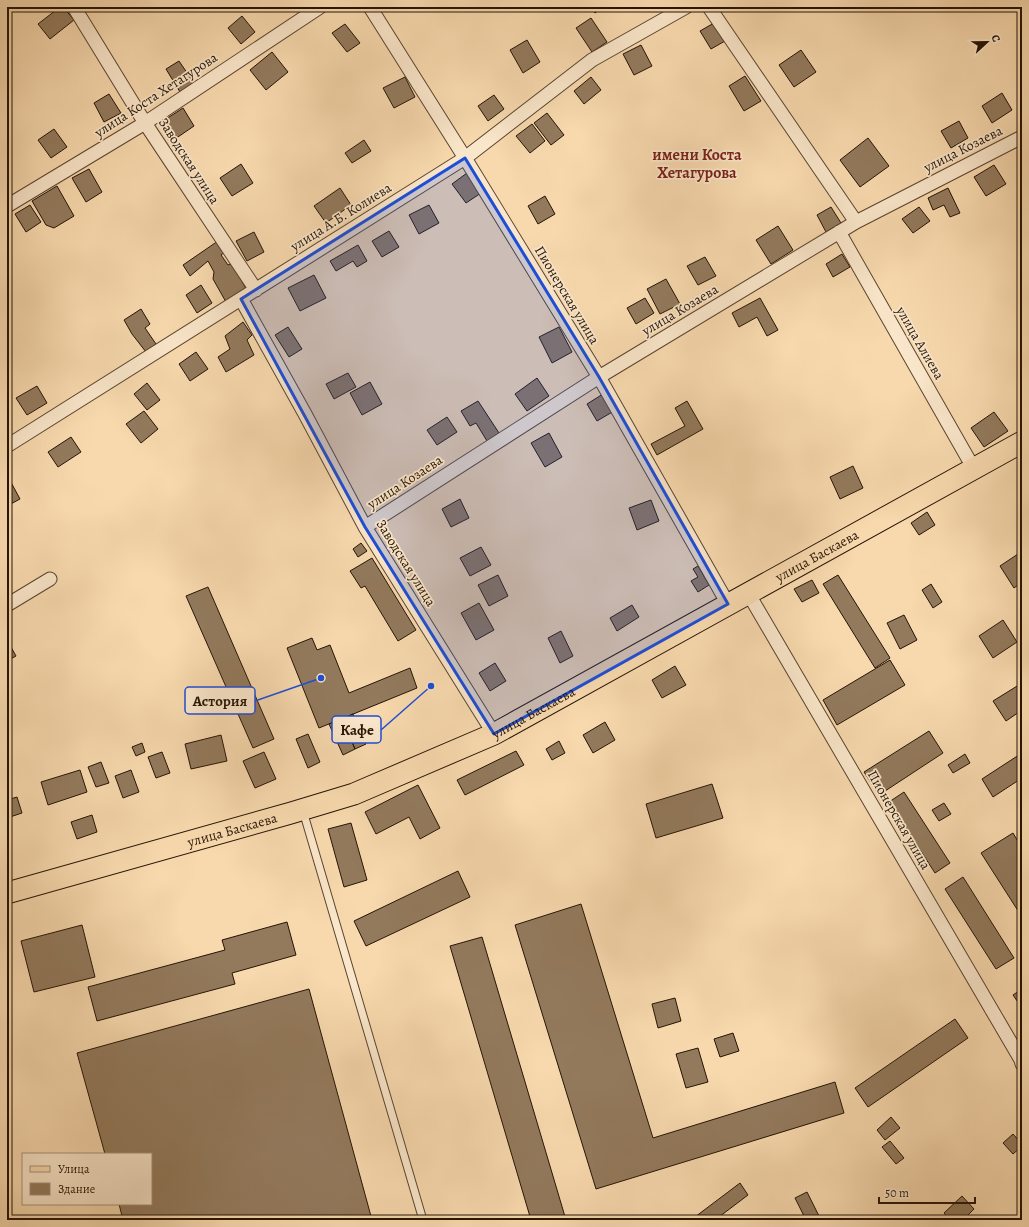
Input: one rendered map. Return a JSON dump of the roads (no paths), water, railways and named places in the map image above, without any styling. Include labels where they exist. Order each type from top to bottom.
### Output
[{"type":"main road","name":"улица Баскаева","points":[[7,893],[354,794],[494,734],[1022,442]]},
{"type":"street","name":"Заводская улица","points":[[74,7],[145,123],[256,290]]},
{"type":"street","name":"улица Коста Хетагурова","points":[[7,206],[145,123],[320,7]]},
{"type":"street","name":"Пионерская улица","points":[[370,7],[465,158],[599,377],[728,604]]},
{"type":"street","name":"улица А.Б. Колиева","points":[[7,446],[465,158],[592,60],[686,7]]},
{"type":"street","points":[[709,7],[856,222]]},
{"type":"street","name":"улица Козаева","points":[[365,527],[599,377],[839,232],[1022,137]]},
{"type":"street","name":"улица Алиева","points":[[839,232],[974,469]]},
{"type":"street","name":"Заводская улица","points":[[241,299],[365,527],[494,734]]},
{"type":"street","points":[[7,605],[50,579]]},
{"type":"street","name":"Пионерская улица","points":[[748,593],[1013,1046],[1022,1064]]},
{"type":"lane","points":[[303,809],[423,1220]]},
{"type":"place","name":"Астория","points":[[321,678]]},
{"type":"place","name":"Кафе","points":[[431,686]]},
{"type":"district","name":"имени Коста Хетагурова","points":[[697,164]]}]
